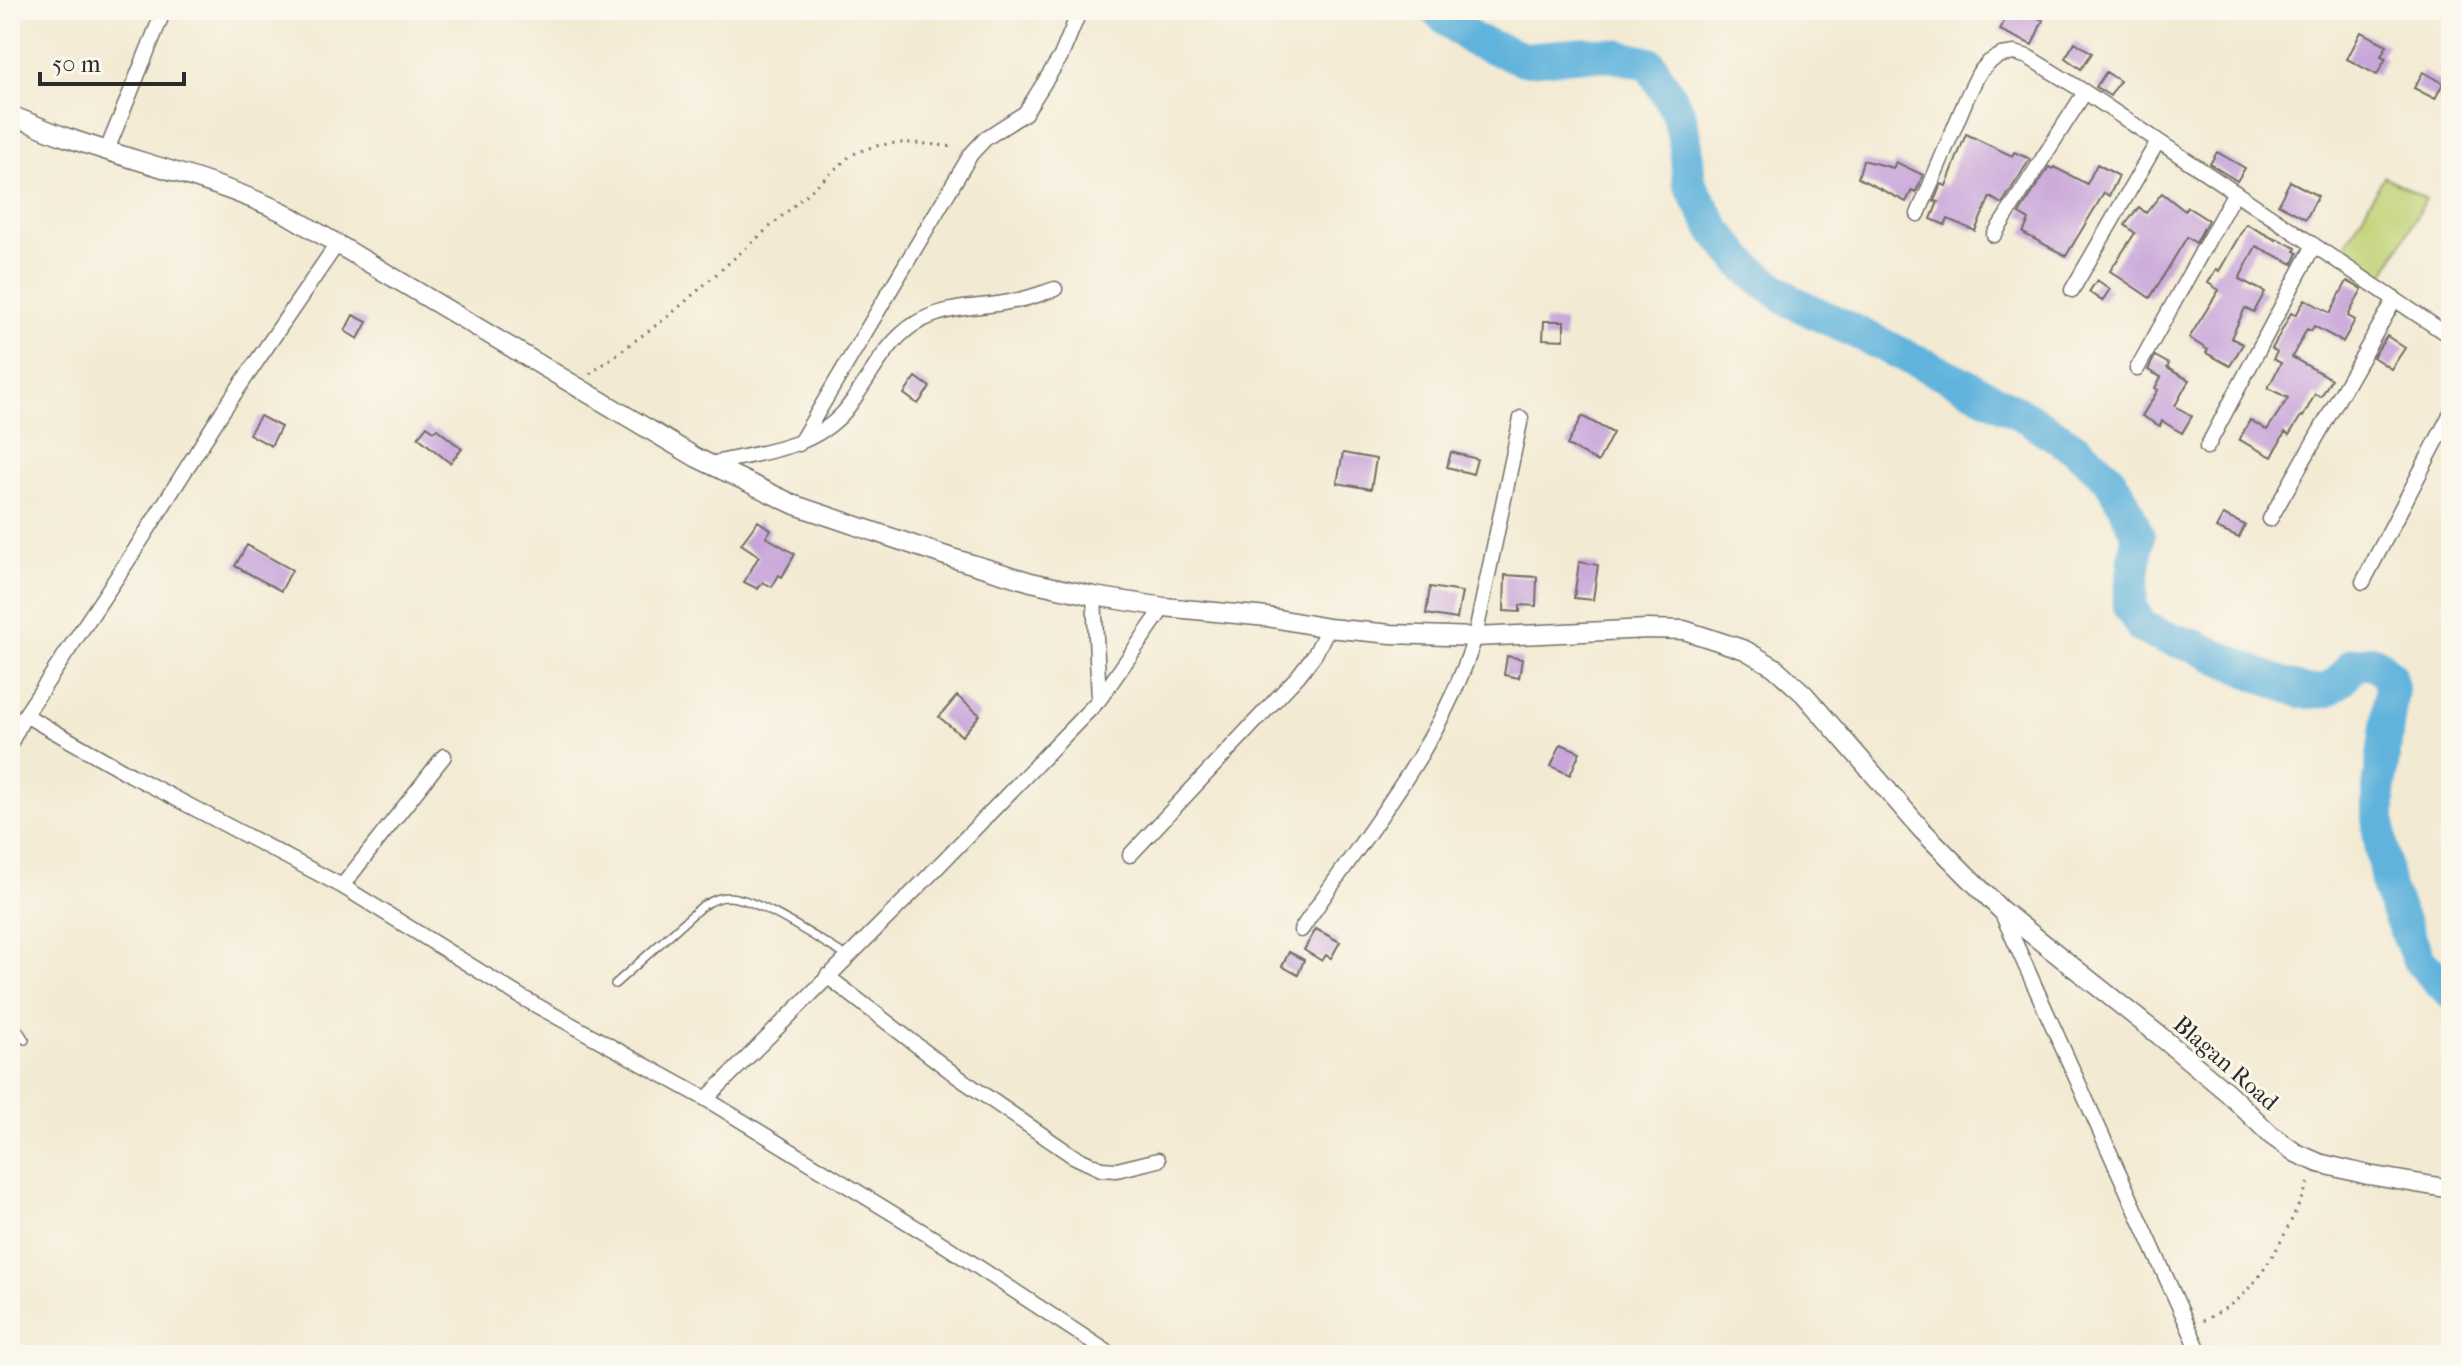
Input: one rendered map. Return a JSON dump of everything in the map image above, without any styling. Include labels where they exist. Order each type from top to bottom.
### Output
[{"type":"street","points":[[107,150],[164,10]]},
{"type":"street","points":[[799,444],[971,154],[986,138],[1025,113],[1061,56],[1080,10]]},
{"type":"street","points":[[1918,214],[1979,73],[2001,55],[2015,53],[2028,57],[2085,92],[2451,337]]},
{"type":"street","points":[[1994,235],[2085,92]]},
{"type":"street","name":"Blagan Road","points":[[10,115],[66,137],[166,167],[263,202],[710,464],[795,505],[1003,574],[1094,596],[1164,607],[1267,617],[1328,628],[1475,637],[1684,630],[1745,650],[1774,667],[1804,694],[1922,830],[2000,909],[2160,1036],[2228,1093],[2272,1136],[2296,1153],[2319,1163],[2451,1189]]},
{"type":"street","points":[[2072,290],[2158,141]]},
{"type":"street","points":[[2137,369],[2235,192]]},
{"type":"street","points":[[10,744],[25,715],[142,540],[224,409],[337,244]]},
{"type":"street","points":[[2207,447],[2314,245]]},
{"type":"street","points":[[710,464],[799,444],[820,433],[843,413],[894,344],[912,326],[937,313],[973,305],[1013,302],[1055,289]]},
{"type":"street","points":[[2270,519],[2395,299]]},
{"type":"street","points":[[2363,582],[2451,413]]},
{"type":"street","points":[[1301,930],[1426,747],[1458,687],[1475,637],[1521,418]]},
{"type":"street","points":[[1094,596],[1099,700]]},
{"type":"street","points":[[706,1099],[1099,700],[1164,607]]},
{"type":"street","points":[[1130,855],[1298,676],[1315,654],[1328,628]]},
{"type":"street","points":[[25,715],[131,775],[342,886],[523,998],[706,1099],[959,1254],[1112,1355]]},
{"type":"street","points":[[342,886],[444,756]]},
{"type":"street","points":[[2000,909],[2201,1355]]},
{"type":"street","points":[[827,976],[933,1059],[1073,1156],[1101,1169],[1117,1170],[1158,1160]]},
{"type":"lane","points":[[615,984],[702,906],[729,896],[761,907],[847,956]]},
{"type":"lane","points":[[10,1017],[25,1040]]},
{"type":"path","points":[[575,385],[670,315],[850,156],[888,142],[956,147]]},
{"type":"path","points":[[2189,1329],[2237,1300],[2253,1284],[2270,1259],[2319,1163]]},
{"type":"green space","points":[[2384,176],[2426,199],[2383,276],[2341,253]]},
{"type":"building","points":[[2009,10],[2020,10],[2043,20],[2032,45],[2000,30]]},
{"type":"building","points":[[2361,32],[2387,45],[2381,56],[2386,58],[2377,75],[2347,59]]},
{"type":"building","points":[[2075,42],[2092,53],[2081,69],[2065,58]]},
{"type":"building","points":[[2106,72],[2120,81],[2110,96],[2096,87]]},
{"type":"building","points":[[2423,72],[2443,83],[2435,99],[2414,88]]},
{"type":"building","points":[[1966,134],[2012,156],[2014,152],[2030,159],[2002,204],[1990,197],[1975,231],[1948,219],[1945,225],[1931,219],[1941,184],[1946,186]]},
{"type":"building","points":[[2217,152],[2245,168],[2237,181],[2210,164]]},
{"type":"building","points":[[1863,160],[1893,168],[1896,162],[1923,175],[1916,192],[1912,190],[1906,202],[1858,178]]},
{"type":"building","points":[[2097,164],[2119,176],[2109,196],[2104,193],[2066,256],[2023,233],[2029,220],[2019,214],[2049,167],[2087,184]]},
{"type":"building","points":[[2290,181],[2318,196],[2306,219],[2278,204]]},
{"type":"building","points":[[2162,193],[2185,211],[2187,207],[2208,220],[2196,243],[2187,237],[2150,298],[2110,271],[2135,233],[2125,225],[2139,207],[2146,213]]},
{"type":"building","points":[[2246,224],[2296,248],[2298,253],[2293,264],[2256,246],[2239,279],[2265,292],[2254,312],[2245,308],[2231,338],[2243,344],[2230,366],[2206,353],[2208,350],[2189,338],[2219,290],[2208,283],[2216,269],[2219,271]]},
{"type":"building","points":[[2097,280],[2110,289],[2102,301],[2089,292]]},
{"type":"building","points":[[2347,281],[2362,289],[2348,316],[2355,320],[2343,342],[2314,326],[2311,331],[2307,329],[2292,357],[2331,379],[2321,397],[2315,394],[2289,435],[2285,432],[2272,457],[2239,440],[2250,420],[2267,430],[2288,398],[2268,388],[2281,363],[2273,359],[2277,352],[2272,349],[2291,313],[2296,315],[2305,299],[2330,313]]},
{"type":"building","points":[[353,315],[367,322],[358,339],[345,331]]},
{"type":"building","points":[[1544,321],[1564,321],[1564,340],[1543,339]]},
{"type":"building","points":[[2387,336],[2405,348],[2391,369],[2373,357]]},
{"type":"building","points":[[2155,356],[2169,364],[2167,368],[2189,380],[2175,406],[2192,416],[2182,433],[2162,421],[2160,426],[2142,416],[2158,390],[2155,388],[2161,377],[2148,370]]},
{"type":"building","points":[[916,377],[930,387],[918,404],[904,394]]},
{"type":"building","points":[[260,416],[281,427],[271,446],[249,434]]},
{"type":"building","points":[[1582,416],[1613,433],[1598,462],[1567,445]]},
{"type":"building","points":[[427,426],[434,431],[437,429],[462,449],[450,463],[418,437]]},
{"type":"building","points":[[1451,452],[1477,459],[1473,474],[1447,467]]},
{"type":"building","points":[[1343,453],[1376,459],[1371,489],[1337,483]]},
{"type":"building","points":[[2223,515],[2245,525],[2239,538],[2216,528]]},
{"type":"building","points":[[758,521],[771,530],[766,537],[795,554],[782,577],[779,575],[772,587],[763,582],[758,589],[744,582],[759,556],[741,544]]},
{"type":"building","points":[[247,545],[292,570],[281,591],[235,566]]},
{"type":"building","points":[[1579,562],[1598,565],[1593,600],[1574,598]]},
{"type":"building","points":[[1505,575],[1537,577],[1536,606],[1520,605],[1520,612],[1504,611]]},
{"type":"building","points":[[1430,587],[1462,592],[1457,619],[1426,614]]},
{"type":"building","points":[[1507,656],[1522,659],[1519,678],[1504,675]]},
{"type":"building","points":[[957,696],[980,715],[962,736],[939,717]]},
{"type":"building","points":[[1561,744],[1580,752],[1570,775],[1551,766]]},
{"type":"building","points":[[1316,929],[1340,942],[1331,958],[1326,955],[1322,961],[1304,950]]},
{"type":"building","points":[[1289,952],[1304,960],[1298,975],[1282,966]]},
{"type":"waterway","points":[[1436,10],[1473,40],[1524,59],[1587,54],[1617,56],[1650,64],[1679,114],[1689,182],[1715,230],[1748,269],[1791,301],[2028,418],[2076,449],[2108,477],[2138,536],[2129,606],[2142,627],[2304,692],[2326,691],[2340,681],[2354,664],[2374,662],[2389,675],[2392,688],[2379,788],[2379,831],[2388,889],[2419,960],[2451,993]]}]
